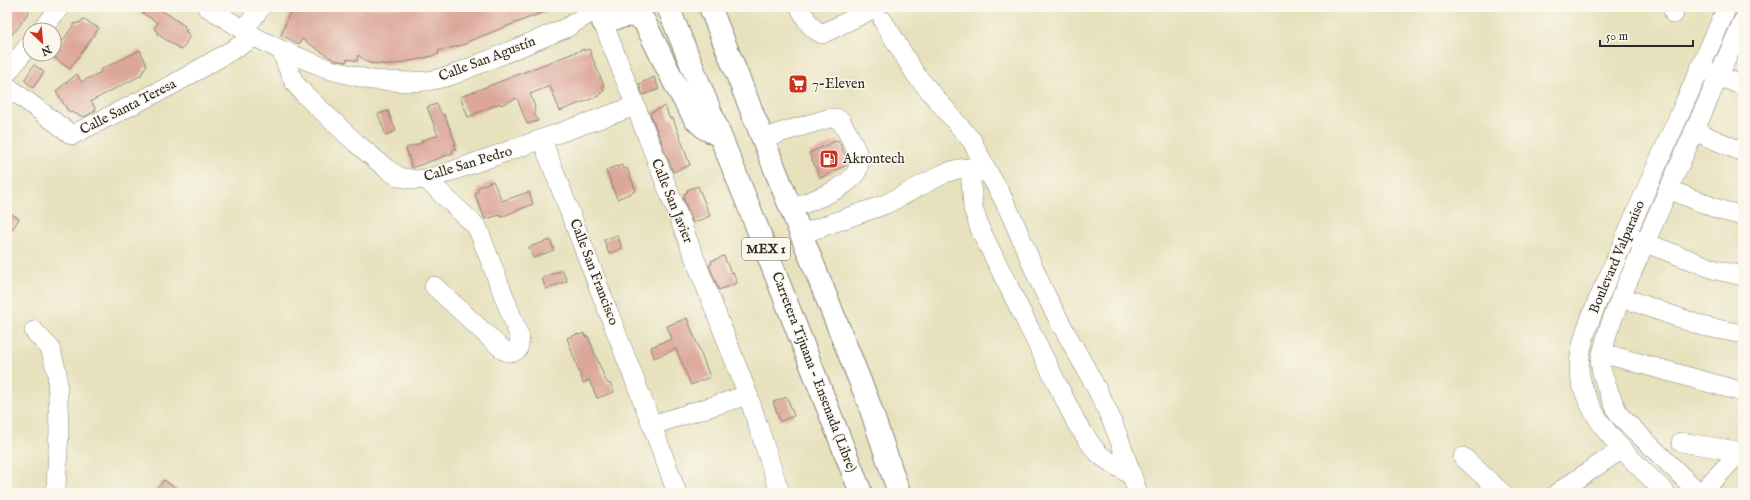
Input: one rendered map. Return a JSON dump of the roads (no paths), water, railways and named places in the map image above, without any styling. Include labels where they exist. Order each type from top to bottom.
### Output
[{"type":"highway","name":"Carretera Tijuana - Ensenada (Libre)","points":[[668,7],[718,135],[749,207],[861,493]]},
{"type":"highway","name":"MEX 1","points":[[710,7],[802,234],[877,425],[899,493]]},
{"type":"highway","points":[[599,11],[640,18],[644,21],[676,86],[695,119],[706,129],[718,135]]},
{"type":"street","points":[[48,22],[60,7]]},
{"type":"street","name":"Calle San Agustín","points":[[207,7],[249,34],[281,50],[331,70],[370,80],[408,82],[428,81],[450,76],[566,28],[599,11]]},
{"type":"street","points":[[249,34],[261,7]]},
{"type":"street","points":[[800,7],[813,30],[822,34],[880,14],[916,75],[972,141],[1015,221],[1026,251],[1055,314],[1090,376],[1111,419],[1135,484]]},
{"type":"street","name":"Boulevard Valparaiso","points":[[1666,493],[1622,449],[1602,425],[1582,386],[1579,374],[1579,358],[1589,322],[1727,7]]},
{"type":"street","name":"Calle San Javier","points":[[599,11],[634,106],[748,395],[780,493]]},
{"type":"street","name":"Boulevard Valparaiso","points":[[1700,493],[1619,415],[1609,394],[1600,362],[1622,297],[1645,241],[1743,21]]},
{"type":"street","name":"Calle Santa Teresa","points":[[7,86],[72,135],[172,85],[249,34]]},
{"type":"street","name":"Calle San Pedro","points":[[281,50],[294,82],[304,94],[356,143],[387,169],[399,177],[412,180],[427,180],[634,106]]},
{"type":"street","points":[[7,73],[22,54]]},
{"type":"street","points":[[1700,68],[1743,86]]},
{"type":"street","points":[[763,140],[779,133],[830,118],[836,118],[841,121],[859,158],[857,173],[850,180],[830,192],[791,209]]},
{"type":"street","points":[[1694,131],[1743,152]]},
{"type":"street","name":"Calle San Francisco","points":[[542,140],[645,403],[677,493]]},
{"type":"street","points":[[802,234],[886,204],[945,173],[958,169],[970,168],[989,174]]},
{"type":"street","points":[[970,168],[973,208],[980,229],[1077,424],[1095,450],[1135,484]]},
{"type":"street","points":[[427,180],[478,229],[520,338],[518,349],[515,352],[504,350],[434,286]]},
{"type":"street","points":[[1668,189],[1720,210],[1743,216]]},
{"type":"street","points":[[1626,236],[1645,241],[1716,270],[1743,276]]},
{"type":"street","points":[[1622,297],[1702,326],[1743,334]]},
{"type":"street","points":[[34,331],[50,348],[57,372],[59,431],[56,487],[53,493]]},
{"type":"street","points":[[1602,353],[1743,392]]},
{"type":"street","points":[[652,425],[748,395]]},
{"type":"street","points":[[1681,442],[1742,452]]},
{"type":"street","points":[[1557,493],[1622,449]]},
{"type":"street","points":[[1700,493],[1742,452]]},
{"type":"street","points":[[1463,456],[1502,493]]},
{"type":"place","name":"7-Eleven","points":[[798,84]]},
{"type":"place","name":"Akrontech","points":[[829,159]]}]
